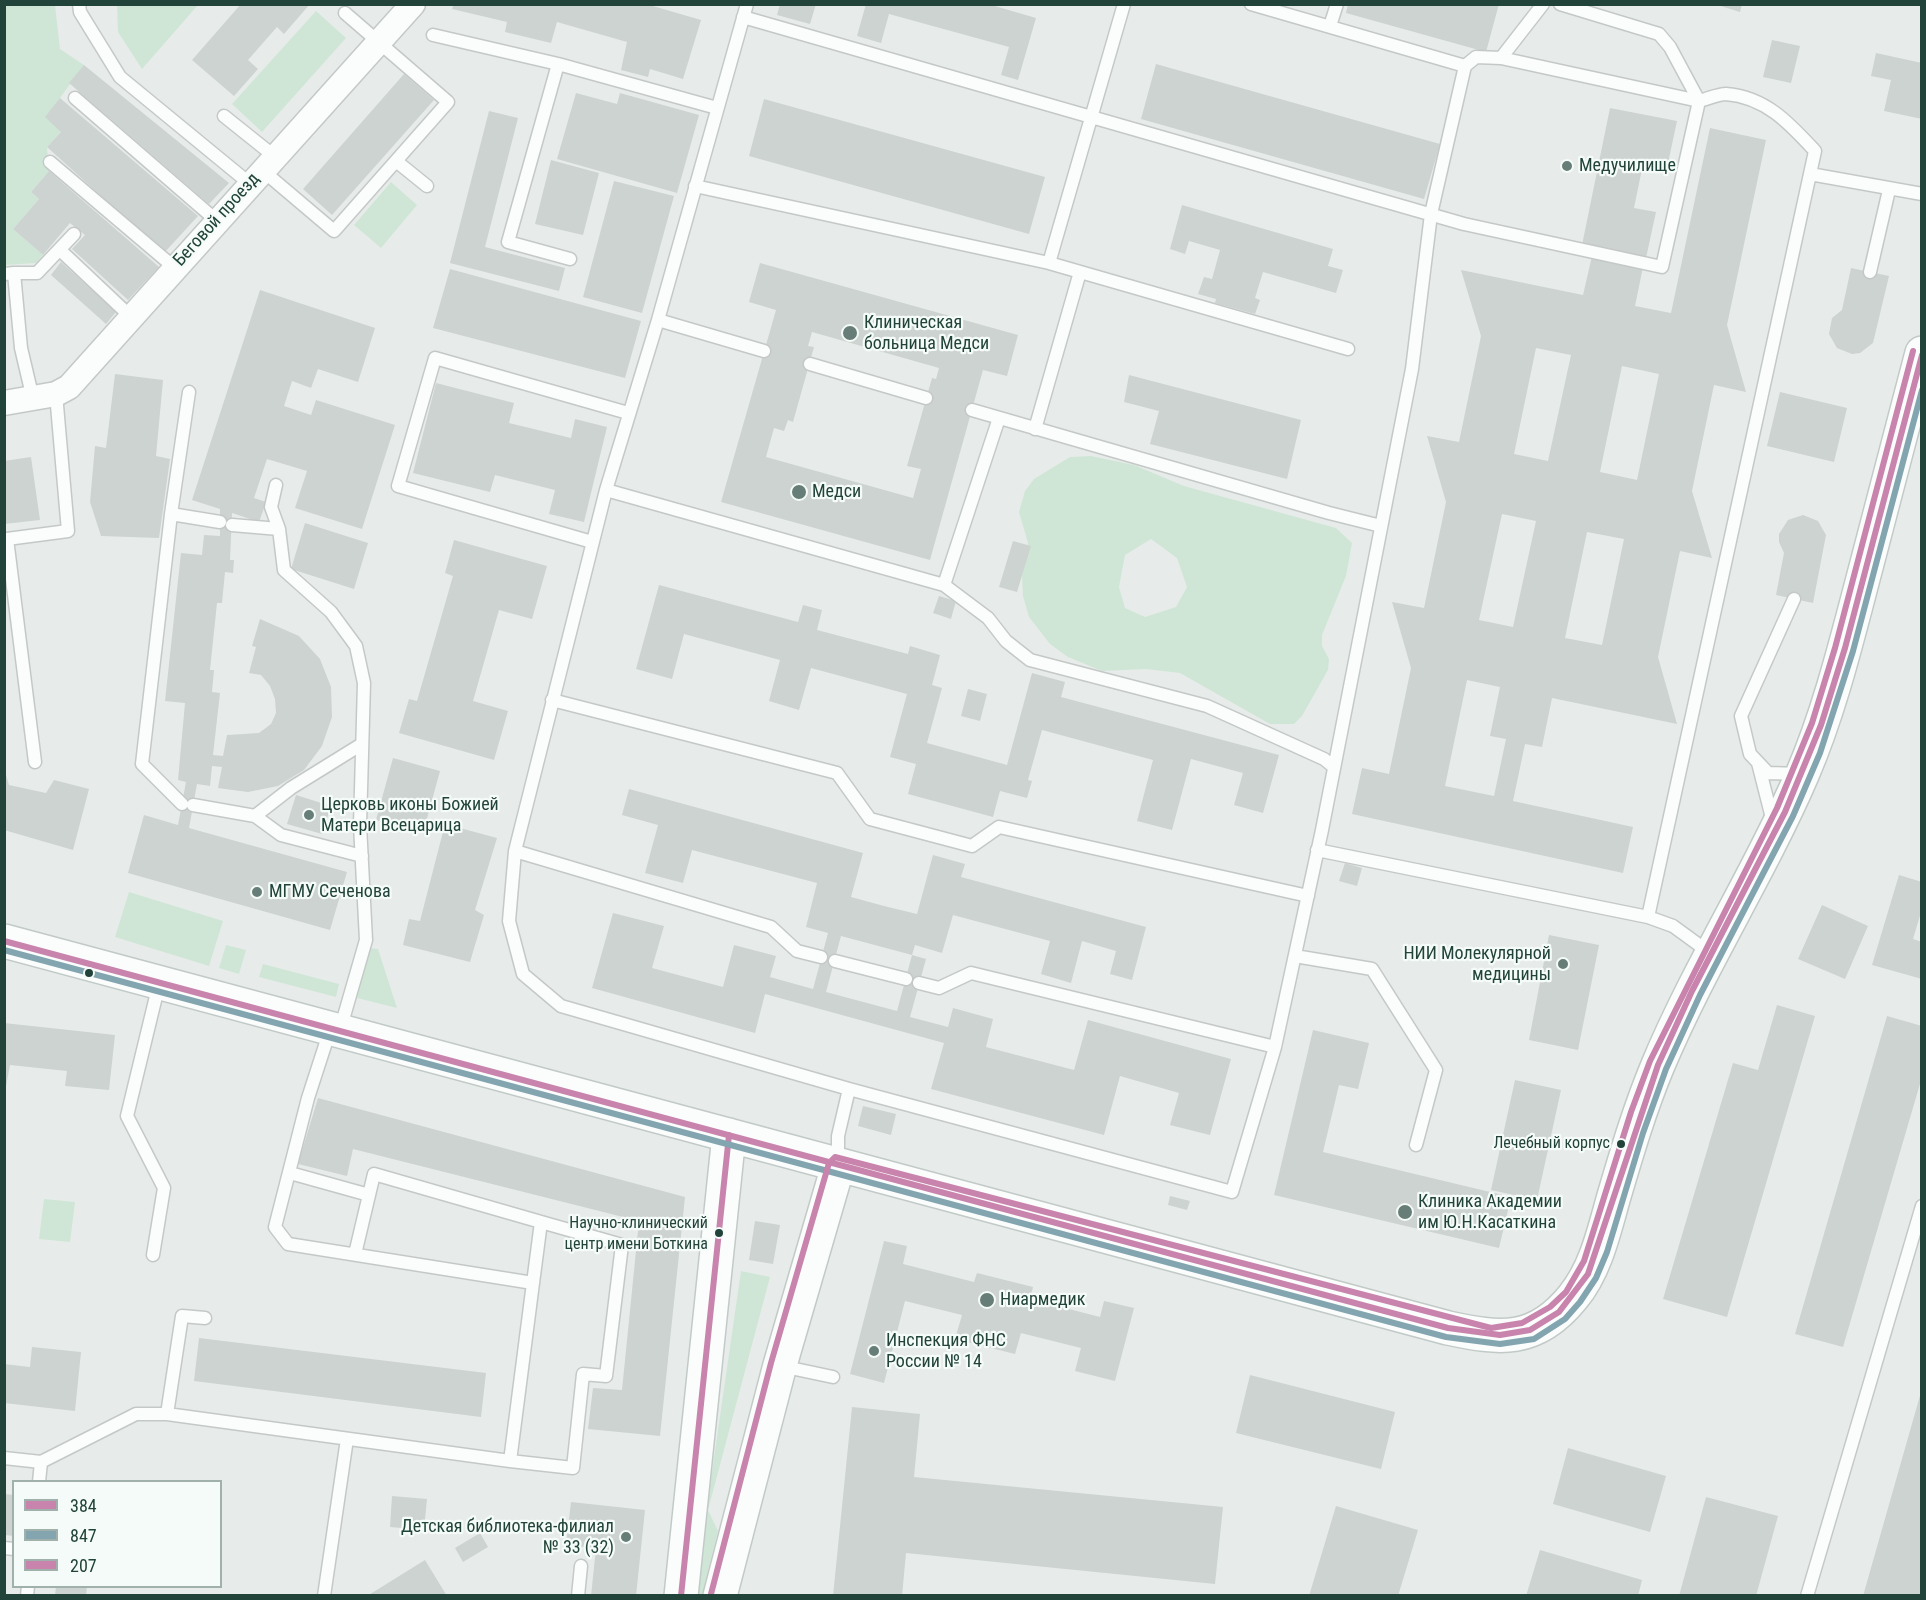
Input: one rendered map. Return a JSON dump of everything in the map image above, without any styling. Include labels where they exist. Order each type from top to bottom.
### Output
[{"type":"street","name":"Беговой проезд","points":[[52,393],[130,316],[381,42],[413,4]]},
{"type":"street","points":[[4,941],[1448,1328],[1490,1337],[1518,1335],[1557,1313],[1572,1298],[1586,1277],[1598,1251],[1638,1116],[1658,1065],[1711,954],[1776,831],[1802,774],[1851,623],[1922,352]]},
{"type":"street","points":[[4,403],[52,393]]},
{"type":"street","points":[[681,1596],[729,1135]]},
{"type":"street","points":[[720,1596],[780,1365],[838,1166]]},
{"type":"lane","points":[[79,4],[80,12],[120,77],[262,170],[334,231],[448,102],[345,12]]},
{"type":"lane","points":[[747,4],[658,320],[606,490],[515,851],[509,921],[523,974],[561,1006],[849,1089],[1232,1192],[1275,1047],[1308,896],[1412,369],[1431,214],[1465,66],[1476,57],[1501,58],[1699,101],[1725,94],[1763,104],[1782,116],[1815,151],[1648,917]]},
{"type":"lane","points":[[1049,263],[1124,4]]},
{"type":"lane","points":[[1251,4],[1465,66]]},
{"type":"lane","points":[[1330,26],[1336,4]]},
{"type":"lane","points":[[1501,58],[1543,4]]},
{"type":"lane","points":[[743,17],[1431,214],[1662,267],[1699,101],[1670,47],[1659,34],[1560,4]]},
{"type":"lane","points":[[433,35],[558,64],[717,108]]},
{"type":"lane","points":[[558,64],[508,242],[570,259]]},
{"type":"lane","points":[[75,98],[217,221]]},
{"type":"lane","points":[[224,116],[262,170]]},
{"type":"lane","points":[[396,161],[427,186]]},
{"type":"lane","points":[[50,162],[174,268]]},
{"type":"lane","points":[[1810,174],[1889,190],[1922,194]]},
{"type":"lane","points":[[695,186],[1049,263],[1348,349]]},
{"type":"lane","points":[[1870,272],[1889,190]]},
{"type":"lane","points":[[34,762],[6,540],[68,531],[52,393],[21,348],[9,274],[37,273],[74,234]]},
{"type":"lane","points":[[60,250],[130,316]]},
{"type":"lane","points":[[1035,429],[1080,272]]},
{"type":"lane","points":[[658,320],[764,351]]},
{"type":"lane","points":[[592,542],[398,486],[435,358],[628,413]]},
{"type":"lane","points":[[810,363],[926,398]]},
{"type":"lane","points":[[189,392],[171,514],[142,764],[187,805],[255,816],[281,835],[362,856]]},
{"type":"lane","points":[[972,410],[1329,513],[1381,525]]},
{"type":"lane","points":[[944,585],[999,418]]},
{"type":"lane","points":[[276,485],[271,507],[279,530],[284,570],[331,612],[356,646],[364,683],[362,856],[366,940],[335,1030],[308,1098],[276,1227],[288,1244],[532,1283]]},
{"type":"lane","points":[[606,490],[944,585],[988,618],[1006,641],[1030,660],[1207,706],[1324,759],[1334,767]]},
{"type":"lane","points":[[171,514],[279,530]]},
{"type":"lane","points":[[1794,599],[1741,717],[1750,754],[1768,773],[1802,774]]},
{"type":"lane","points":[[552,700],[837,773],[870,819],[972,846],[999,827],[1308,896]]},
{"type":"lane","points":[[255,816],[291,788],[362,744]]},
{"type":"lane","points":[[1758,762],[1761,785],[1776,831]]},
{"type":"lane","points":[[1317,850],[1648,917],[1673,926],[1711,954]]},
{"type":"lane","points":[[515,851],[771,927],[797,951],[821,957]]},
{"type":"lane","points":[[1295,956],[1371,969],[1436,1070],[1416,1145]]},
{"type":"lane","points":[[835,961],[906,979]]},
{"type":"lane","points":[[919,983],[939,988],[971,973],[1275,1047]]},
{"type":"lane","points":[[153,1255],[164,1188],[128,1116],[159,983]]},
{"type":"lane","points":[[838,1166],[838,1136],[849,1089]]},
{"type":"lane","points":[[290,1173],[369,1195]]},
{"type":"lane","points":[[4,1458],[41,1462],[136,1414],[167,1414],[573,1468],[583,1374],[606,1376],[622,1245],[374,1174],[355,1254]]},
{"type":"lane","points":[[1807,1596],[1922,1206]]},
{"type":"lane","points":[[510,1461],[541,1222]]},
{"type":"lane","points":[[167,1414],[182,1316],[205,1318]]},
{"type":"lane","points":[[780,1365],[833,1377]]},
{"type":"lane","points":[[324,1596],[347,1439]]},
{"type":"lane","points":[[39,1480],[41,1462]]},
{"type":"lane","points":[[578,1596],[581,1566]]},
{"type":"green space","points":[[117,4],[198,5],[142,69],[118,32]]},
{"type":"green space","points":[[4,5],[55,5],[60,49],[84,65],[60,98],[61,132],[47,147],[49,171],[31,192],[39,199],[13,229],[43,255],[36,263],[5,265]]},
{"type":"green space","points":[[316,11],[346,38],[262,132],[232,104]]},
{"type":"green space","points":[[391,182],[417,205],[381,248],[354,225]]},
{"type":"green space","points":[[1091,456],[1134,465],[1184,486],[1336,528],[1352,543],[1346,576],[1322,635],[1322,646],[1329,659],[1328,670],[1302,716],[1294,724],[1270,724],[1180,673],[1146,669],[1102,671],[1068,657],[1050,644],[1029,617],[1023,596],[1022,575],[1028,543],[1019,512],[1025,491],[1034,479],[1070,457]],"holes":[[[1151,539],[1177,558],[1187,587],[1176,607],[1145,617],[1125,608],[1119,587],[1125,555]]]},
{"type":"green space","points":[[129,892],[223,921],[209,966],[115,937]]},
{"type":"green space","points":[[226,945],[246,950],[239,974],[219,968]]},
{"type":"green space","points":[[368,948],[378,949],[397,1008],[357,998]]},
{"type":"green space","points":[[263,964],[339,984],[336,997],[259,977]]},
{"type":"green space","points":[[44,1199],[75,1202],[70,1242],[39,1239]]},
{"type":"green space","points":[[741,1271],[770,1277],[708,1510],[718,1531],[702,1595],[694,1596]]},
{"type":"building","points":[[241,4],[310,4],[284,34],[277,27],[248,60],[258,69],[234,96],[192,60]]},
{"type":"building","points":[[454,4],[646,4],[701,20],[683,79],[650,69],[648,77],[621,70],[627,42],[557,22],[551,43],[505,32],[507,22],[452,9]]},
{"type":"building","points":[[780,4],[816,4],[810,24],[777,15]]},
{"type":"building","points":[[866,4],[988,4],[1036,18],[1018,80],[1001,75],[1009,47],[889,14],[881,43],[857,36]]},
{"type":"building","points":[[1348,4],[1499,4],[1486,52],[1346,13]]},
{"type":"building","points":[[1714,4],[1742,4],[1740,12]]},
{"type":"building","points":[[1772,40],[1800,46],[1791,83],[1763,77]]},
{"type":"building","points":[[1876,53],[1922,63],[1922,119],[1884,111],[1891,80],[1871,76]]},
{"type":"building","points":[[1156,64],[1440,144],[1424,199],[1141,119]]},
{"type":"building","points":[[84,65],[229,183],[209,204],[69,83]]},
{"type":"building","points":[[404,74],[434,100],[332,215],[303,189]]},
{"type":"building","points":[[576,93],[617,104],[620,93],[699,115],[677,193],[557,159]]},
{"type":"building","points":[[60,98],[198,216],[164,253],[47,147],[61,132],[45,117]]},
{"type":"building","points":[[764,99],[1045,177],[1029,234],[749,156]]},
{"type":"building","points":[[1610,108],[1677,121],[1667,168],[1643,164],[1634,208],[1656,212],[1646,258],[1582,245]]},
{"type":"building","points":[[489,111],[518,118],[485,247],[565,268],[559,291],[450,263]]},
{"type":"building","points":[[1710,128],[1766,140],[1727,325],[1746,392],[1714,385],[1692,491],[1712,558],[1680,551],[1658,657],[1677,724],[1552,698],[1542,747],[1525,744],[1513,801],[1633,827],[1623,873],[1352,814],[1362,768],[1389,774],[1411,668],[1392,602],[1424,608],[1446,502],[1427,436],[1459,442],[1481,336],[1461,270],[1583,295],[1592,256],[1643,267],[1635,306],[1671,313]],"holes":[[[1536,348],[1571,355],[1548,461],[1514,454]],[[1622,366],[1659,374],[1637,480],[1600,472]],[[1502,514],[1536,521],[1513,627],[1479,620]],[[1587,532],[1624,539],[1602,645],[1565,638]],[[1467,680],[1500,687],[1490,736],[1506,739],[1494,796],[1445,786]]]},
{"type":"building","points":[[551,160],[599,173],[583,235],[535,224]]},
{"type":"building","points":[[49,171],[159,267],[128,300],[72,249],[85,235],[70,223],[43,255],[13,229],[39,199],[31,192]]},
{"type":"building","points":[[614,181],[674,196],[642,313],[583,297]]},
{"type":"building","points":[[1182,205],[1333,249],[1328,266],[1343,270],[1336,293],[1263,272],[1255,298],[1260,300],[1255,314],[1215,303],[1216,299],[1198,294],[1204,277],[1212,279],[1220,250],[1189,241],[1185,254],[1170,249]]},
{"type":"building","points":[[61,262],[116,312],[106,324],[51,275]]},
{"type":"building","points":[[760,263],[1018,335],[1007,376],[983,370],[930,560],[721,502],[776,310],[749,302]],"holes":[[[812,332],[939,368],[936,379],[932,378],[907,466],[921,469],[913,498],[766,457],[774,428],[784,431],[788,420],[793,422],[814,347],[808,346]]]},
{"type":"building","points":[[1851,268],[1889,276],[1873,343],[1860,353],[1852,354],[1837,348],[1829,334],[1832,318],[1842,310]]},
{"type":"building","points":[[450,269],[641,321],[625,378],[433,328]]},
{"type":"building","points":[[260,290],[375,328],[358,382],[318,369],[311,388],[292,381],[284,406],[311,415],[316,400],[395,425],[362,529],[295,508],[307,471],[267,459],[254,498],[266,502],[259,522],[232,513],[230,560],[234,560],[233,573],[225,572],[222,603],[217,603],[210,670],[214,670],[212,692],[220,693],[213,755],[223,756],[227,735],[259,733],[271,724],[276,713],[275,699],[270,686],[261,675],[249,673],[256,647],[252,646],[260,619],[299,636],[320,659],[331,687],[332,717],[322,746],[304,770],[278,786],[248,792],[218,788],[222,767],[212,766],[210,786],[197,784],[189,828],[347,872],[330,930],[128,873],[144,815],[178,825],[186,782],[178,780],[185,703],[165,701],[181,553],[202,555],[204,535],[220,536],[220,509],[192,500]]},
{"type":"building","points":[[115,374],[163,380],[156,456],[170,459],[159,538],[101,536],[90,502],[95,446],[106,448]]},
{"type":"building","points":[[1129,375],[1301,420],[1287,479],[1150,444],[1159,411],[1124,402]]},
{"type":"building","points":[[436,383],[514,403],[509,423],[571,438],[575,419],[607,427],[584,522],[549,514],[555,490],[495,475],[490,492],[413,473]]},
{"type":"building","points":[[1780,392],[1847,408],[1834,462],[1767,446]]},
{"type":"building","points":[[31,457],[40,520],[4,524],[4,461]]},
{"type":"building","points":[[1803,515],[1818,521],[1826,535],[1813,603],[1776,595],[1784,553],[1779,542],[1779,534],[1788,520]]},
{"type":"building","points":[[305,523],[368,543],[354,589],[291,569]]},
{"type":"building","points":[[454,540],[547,566],[532,619],[499,610],[473,701],[508,711],[494,760],[399,733],[409,699],[417,701],[453,576],[445,573]]},
{"type":"building","points":[[1013,541],[1031,546],[1017,592],[999,587]]},
{"type":"building","points":[[659,585],[798,622],[803,605],[822,610],[817,630],[908,654],[910,646],[940,655],[932,685],[942,688],[927,743],[1007,765],[1032,673],[1065,682],[1061,697],[1279,755],[1263,813],[1234,805],[1243,773],[1191,759],[1172,830],[1137,821],[1153,760],[1042,730],[1028,780],[1032,781],[1027,798],[1000,791],[993,817],[908,794],[916,764],[890,757],[907,694],[811,668],[799,710],[769,701],[780,660],[684,634],[672,679],[636,669]]},
{"type":"building","points":[[939,596],[956,601],[951,619],[933,613]]},
{"type":"building","points":[[968,689],[987,694],[980,721],[961,716]]},
{"type":"building","points":[[393,758],[440,771],[423,833],[376,820]]},
{"type":"building","points":[[4,768],[9,785],[46,793],[54,780],[89,789],[73,850],[4,830]]},
{"type":"building","points":[[629,789],[863,853],[851,897],[884,906],[917,914],[933,855],[965,864],[961,877],[1146,927],[1132,980],[1110,974],[1116,951],[1082,941],[1071,983],[1041,974],[1050,941],[953,915],[942,953],[915,945],[912,955],[926,959],[910,1017],[948,1027],[953,1008],[993,1019],[986,1047],[1074,1070],[1088,1020],[1231,1059],[1210,1135],[1170,1125],[1179,1093],[1120,1076],[1104,1135],[931,1089],[944,1043],[765,994],[755,1033],[592,988],[613,913],[664,926],[652,968],[723,987],[734,945],[776,956],[770,977],[813,989],[828,933],[806,927],[817,883],[692,850],[683,883],[645,873],[658,825],[622,815]],"holes":[[[841,936],[912,955],[897,1011],[826,992]]]},
{"type":"building","name":"Церковь иконы Божией Матери Всецарица","points":[[296,795],[331,806],[322,834],[287,824]]},
{"type":"building","points":[[445,824],[497,838],[475,910],[484,915],[470,962],[403,945],[409,919],[420,921]]},
{"type":"building","points":[[1345,863],[1362,868],[1357,886],[1339,881]]},
{"type":"building","points":[[1899,875],[1922,882],[1922,909],[1913,939],[1922,942],[1922,979],[1872,965]]},
{"type":"building","points":[[1822,905],[1868,926],[1845,979],[1798,959]]},
{"type":"building","points":[[1549,935],[1599,945],[1578,1050],[1529,1040]]},
{"type":"building","points":[[1777,1005],[1815,1016],[1727,1317],[1663,1299],[1733,1063],[1758,1070]]},
{"type":"building","points":[[1887,1016],[1922,1026],[1922,1077],[1843,1347],[1795,1334]]},
{"type":"building","points":[[4,1023],[115,1035],[109,1090],[65,1086],[67,1071],[10,1065],[4,1097]]},
{"type":"building","points":[[1313,1030],[1369,1043],[1358,1089],[1339,1085],[1323,1152],[1511,1197],[1499,1248],[1274,1195]]},
{"type":"building","points":[[1515,1080],[1561,1090],[1537,1200],[1491,1190]]},
{"type":"building","points":[[318,1098],[685,1197],[660,1436],[588,1429],[593,1388],[622,1390],[639,1221],[353,1149],[347,1176],[298,1164]]},
{"type":"building","points":[[863,1106],[896,1114],[891,1135],[858,1126]]},
{"type":"building","points":[[1170,1196],[1190,1201],[1187,1210],[1168,1205]]},
{"type":"building","points":[[755,1221],[780,1225],[773,1264],[749,1260]]},
{"type":"building","points":[[884,1241],[907,1246],[903,1264],[974,1282],[977,1273],[1033,1287],[1030,1299],[1100,1317],[1104,1301],[1134,1308],[1115,1381],[1075,1371],[1081,1348],[1021,1333],[1015,1354],[955,1339],[962,1315],[905,1301],[884,1383],[850,1374]]},
{"type":"building","points":[[199,1338],[486,1373],[481,1417],[194,1381]]},
{"type":"building","points":[[32,1347],[81,1352],[75,1411],[4,1403],[4,1364],[30,1367]]},
{"type":"building","points":[[1250,1375],[1395,1412],[1381,1469],[1236,1433]]},
{"type":"building","points":[[1921,1392],[1922,1596],[1863,1596]]},
{"type":"building","points":[[852,1407],[920,1414],[914,1477],[1223,1507],[1215,1584],[906,1553],[902,1596],[833,1596]]},
{"type":"building","points":[[1568,1448],[1666,1476],[1650,1532],[1553,1504]]},
{"type":"building","points":[[5,1494],[12,1495],[12,1536],[5,1535]]},
{"type":"building","points":[[392,1496],[427,1499],[424,1530],[390,1527]]},
{"type":"building","points":[[1706,1497],[1778,1516],[1756,1596],[1679,1596]]},
{"type":"building","points":[[571,1502],[645,1510],[636,1596],[591,1596],[596,1548],[566,1545]]},
{"type":"building","points":[[1336,1506],[1418,1530],[1398,1596],[1309,1596]]},
{"type":"building","points":[[480,1533],[488,1547],[463,1562],[455,1548]]},
{"type":"building","points":[[1540,1550],[1642,1580],[1638,1596],[1526,1596]]},
{"type":"building","points":[[425,1560],[447,1596],[367,1596]]},
{"type":"building","points":[[56,1588],[87,1588],[86,1596],[55,1596]]},
{"type":"transit line","name":"207","points":[[711,1594],[771,1363],[829,1163],[835,1157],[1491,1328],[1522,1323],[1550,1307],[1566,1292],[1584,1261],[1631,1112],[1650,1061],[1777,808],[1812,723],[1835,648],[1913,351]]},
{"type":"transit line","name":"384","points":[[4,941],[1448,1328],[1500,1335],[1530,1330],[1559,1312],[1588,1274],[1658,1065],[1692,991],[1785,812],[1821,725],[1845,648],[1922,355]]},
{"type":"transit line","name":"847","points":[[4,950],[1446,1337],[1500,1344],[1534,1339],[1565,1319],[1596,1278],[1607,1252],[1643,1133],[1666,1069],[1700,995],[1793,816],[1820,753],[1853,651],[1922,390]]},
{"type":"transit line","name":"384","points":[[681,1596],[729,1135]]},
{"type":"place","name":"Медучилище","points":[[1567,166]]},
{"type":"place","name":"Клиническая больница Медси","points":[[850,333]]},
{"type":"place","name":"Медси","points":[[799,492]]},
{"type":"place","name":"Церковь иконы Божией Матери Всецарица","points":[[309,815]]},
{"type":"place","name":"МГМУ Сеченова","points":[[257,892]]},
{"type":"place","name":"НИИ Молекулярной медицины","points":[[1563,964]]},
{"type":"place","name":"Лечебный корпус","points":[[1621,1144]]},
{"type":"place","name":"Клиника Академии им Ю.Н.Касаткина","points":[[1405,1212]]},
{"type":"place","name":"Научно-клинический центр имени Боткина","points":[[719,1233]]},
{"type":"place","name":"Ниармедик","points":[[987,1300]]},
{"type":"place","name":"Инспекция ФНС России № 14","points":[[874,1351]]},
{"type":"place","name":"Детская библиотека-филиал № 33 (32)","points":[[626,1537]]}]
